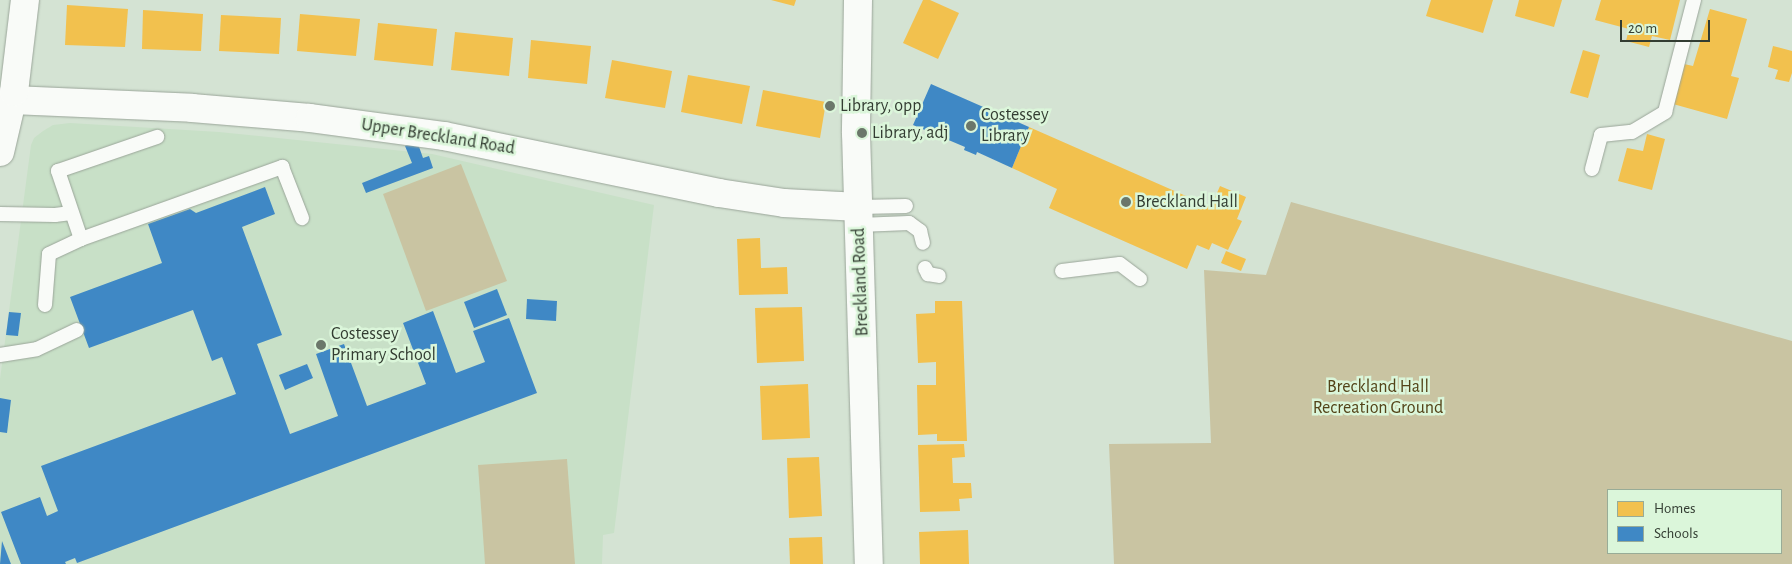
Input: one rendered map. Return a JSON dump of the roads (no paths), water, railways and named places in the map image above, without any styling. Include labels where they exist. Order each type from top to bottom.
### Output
[{"type":"street","points":[[0,152],[25,0]]},
{"type":"street","name":"Breckland Road","points":[[858,0],[856,133],[869,564]]},
{"type":"street","name":"Upper Breckland Road","points":[[9,94],[310,118],[444,136],[720,193],[859,216]]},
{"type":"lane","points":[[1592,169],[1601,135],[1632,132],[1665,112],[1694,0]]},
{"type":"lane","points":[[81,239],[58,171],[157,137]]},
{"type":"lane","points":[[45,305],[49,254],[81,239],[282,167],[302,218]]},
{"type":"lane","points":[[859,216],[906,206]]},
{"type":"lane","points":[[0,214],[55,215],[71,213]]},
{"type":"lane","points":[[859,216],[908,223],[920,230],[923,243]]},
{"type":"lane","points":[[1062,271],[1120,264],[1140,279]]},
{"type":"lane","points":[[924,268],[928,274],[939,276]]},
{"type":"lane","points":[[0,355],[37,349],[77,330]]},
{"type":"place","name":"Library, opp","points":[[830,106]]},
{"type":"place","name":"Costessey Library","points":[[971,126]]},
{"type":"place","name":"Library, adj","points":[[862,133]]},
{"type":"place","name":"Breckland Hall","points":[[1126,202]]},
{"type":"place","name":"Costessey Primary School","points":[[321,345]]},
{"type":"park label","name":"Breckland Hall Recreation Ground","points":[[1378,398]]}]
